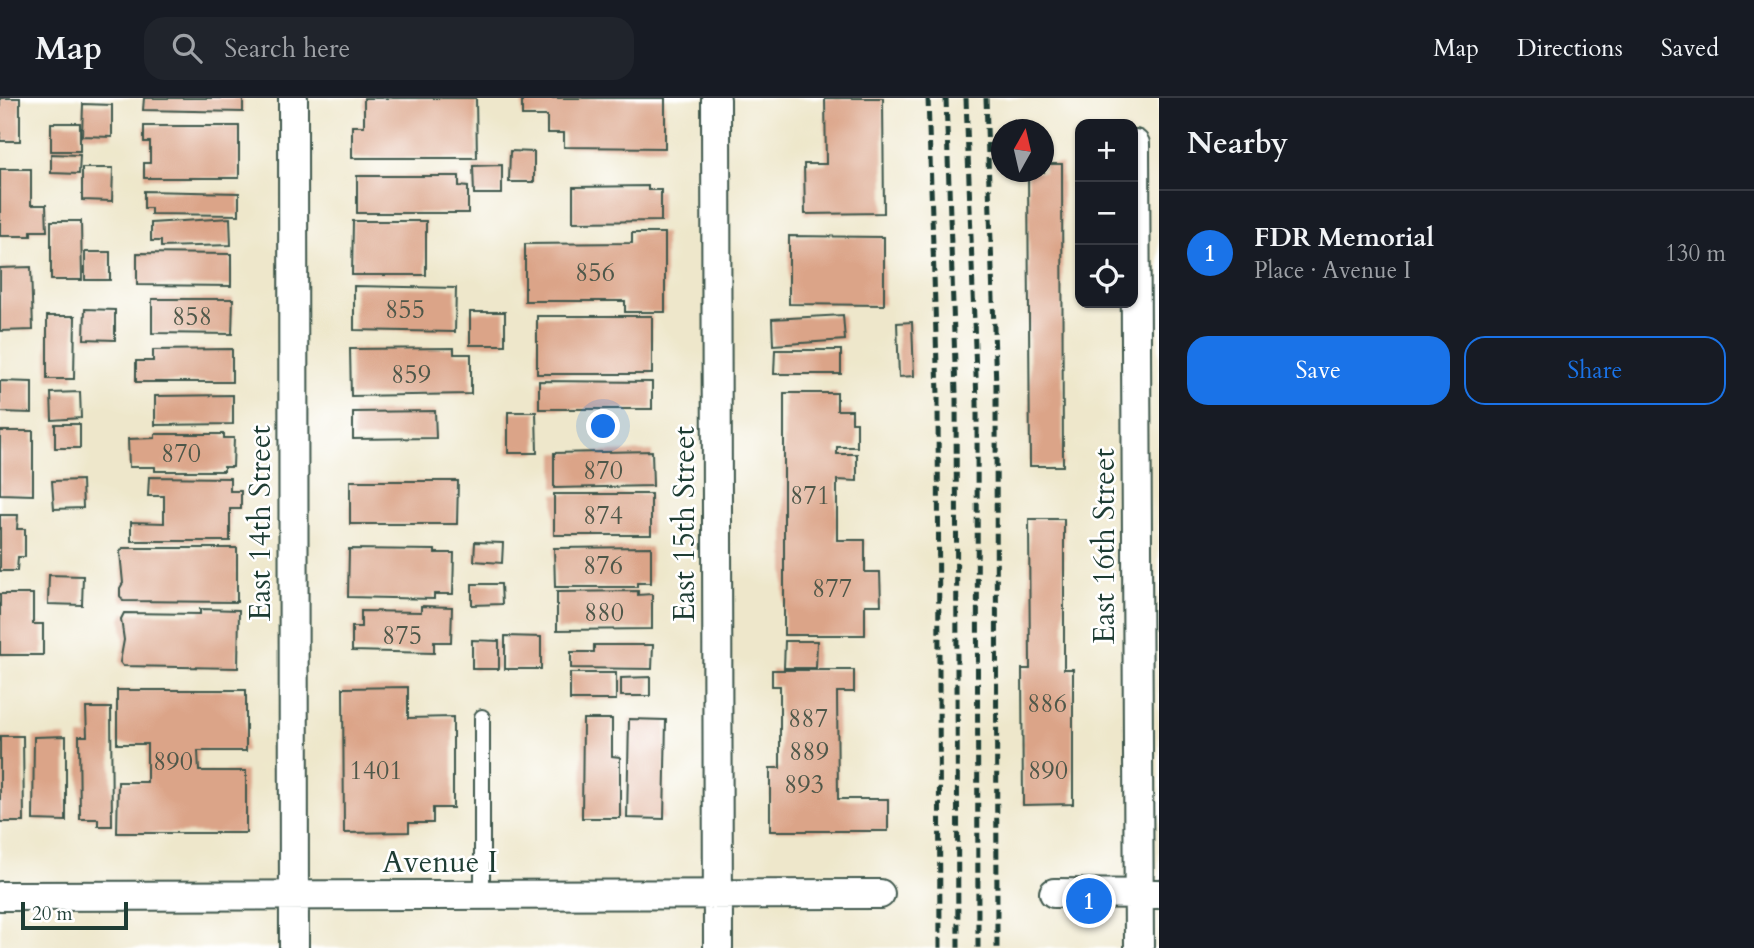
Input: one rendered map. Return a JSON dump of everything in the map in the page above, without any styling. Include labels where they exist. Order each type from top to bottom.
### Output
[{"type":"street","name":"East 14th Street","points":[[293,98],[294,948]]},
{"type":"street","name":"East 15th Street","points":[[716,99],[718,948]]},
{"type":"street","name":"East 16th Street","points":[[1136,182],[1149,894],[1139,948]]},
{"type":"street","points":[[1054,893],[1149,894]]},
{"type":"street","name":"Avenue I","points":[[0,896],[880,894]]},
{"type":"lane","points":[[482,717],[482,895]]},
{"type":"building","points":[[0,98],[20,98],[20,141],[0,141]]},
{"type":"building","points":[[144,98],[243,98],[243,112],[143,110]]},
{"type":"building","points":[[364,98],[476,98],[477,158],[352,158],[352,126],[364,126]]},
{"type":"building","points":[[522,98],[665,98],[665,148],[564,147],[564,133],[547,133],[547,116],[522,116]]},
{"type":"building","points":[[825,98],[883,98],[884,213],[805,214],[804,164],[826,164]]},
{"type":"building","points":[[83,104],[112,105],[112,137],[82,136]]},
{"type":"building","points":[[51,123],[80,123],[80,151],[51,151]]},
{"type":"building","points":[[144,126],[239,126],[239,178],[144,178],[144,163],[150,163],[150,142],[144,142]]},
{"type":"building","points":[[510,151],[534,152],[534,182],[509,182]]},
{"type":"building","points":[[51,154],[80,155],[79,174],[51,173]]},
{"type":"building","points":[[1054,164],[1062,164],[1063,466],[1030,466],[1028,182],[1054,182]]},
{"type":"building","points":[[502,165],[502,194],[474,194],[473,166]]},
{"type":"building","points":[[82,168],[113,168],[112,201],[82,200]]},
{"type":"building","points":[[0,169],[31,169],[31,205],[46,205],[47,231],[31,231],[31,236],[0,236]]},
{"type":"building","points":[[357,176],[459,176],[459,186],[468,187],[468,213],[357,213]]},
{"type":"building","points":[[648,186],[648,190],[661,190],[661,221],[573,222],[573,187]]},
{"type":"building","points":[[144,191],[239,193],[239,215],[151,214],[151,208],[144,208]]},
{"type":"building","points":[[230,218],[231,245],[161,247],[161,241],[151,241],[151,223]]},
{"type":"building","points":[[51,221],[81,221],[82,280],[51,280]]},
{"type":"building","points":[[353,221],[426,221],[426,275],[352,275]]},
{"type":"building","points":[[632,233],[665,233],[665,312],[625,312],[625,301],[525,301],[525,244],[632,243]]},
{"type":"building","points":[[789,236],[884,237],[884,305],[789,304]]},
{"type":"building","points":[[85,252],[110,252],[110,280],[85,280]]},
{"type":"building","points":[[137,253],[231,254],[231,286],[137,285]]},
{"type":"building","points":[[31,267],[33,330],[0,331],[0,268]]},
{"type":"building","points":[[354,286],[456,288],[455,332],[354,330]]},
{"type":"building","points":[[152,299],[233,299],[232,334],[152,333]]},
{"type":"building","points":[[85,309],[115,310],[115,340],[84,339]]},
{"type":"building","points":[[470,312],[505,312],[505,345],[470,345]]},
{"type":"building","points":[[843,315],[845,340],[773,345],[772,319]]},
{"type":"building","points":[[47,316],[75,316],[74,379],[47,379]]},
{"type":"building","points":[[537,316],[652,316],[652,374],[537,374]]},
{"type":"building","points":[[912,322],[914,376],[899,377],[897,323]]},
{"type":"building","points":[[454,348],[454,354],[471,354],[471,394],[351,396],[350,349]]},
{"type":"building","points":[[232,349],[232,382],[136,382],[136,361],[153,361],[153,350]]},
{"type":"building","points":[[775,350],[841,350],[841,374],[774,374]]},
{"type":"building","points":[[0,381],[32,382],[32,413],[0,412]]},
{"type":"building","points":[[539,381],[652,382],[652,409],[539,409]]},
{"type":"building","points":[[80,392],[81,418],[52,420],[51,393]]},
{"type":"building","points":[[784,393],[837,393],[837,410],[852,410],[852,422],[857,422],[857,447],[837,447],[837,454],[857,454],[857,481],[837,480],[837,540],[865,540],[865,572],[880,572],[881,605],[865,605],[865,635],[784,635]]},
{"type":"building","points":[[233,395],[233,424],[155,425],[155,396]]},
{"type":"building","points":[[435,411],[436,438],[353,439],[353,412]]},
{"type":"building","points":[[508,412],[536,412],[537,453],[508,453]]},
{"type":"building","points":[[55,424],[80,424],[80,448],[55,448]]},
{"type":"building","points":[[0,431],[33,431],[33,495],[0,494]]},
{"type":"building","points":[[155,434],[224,434],[224,438],[234,438],[233,467],[224,467],[224,471],[155,471],[155,467],[129,467],[128,439],[155,438]]},
{"type":"building","points":[[652,451],[653,486],[554,488],[554,453]]},
{"type":"building","points":[[149,477],[230,478],[230,491],[241,491],[241,509],[230,509],[230,541],[131,541],[131,522],[164,523],[164,496],[148,496]]},
{"type":"building","points":[[82,480],[83,508],[54,509],[52,481]]},
{"type":"building","points":[[350,481],[458,481],[457,524],[350,524]]},
{"type":"building","points":[[554,494],[651,494],[651,535],[554,535]]},
{"type":"building","points":[[0,515],[18,515],[17,529],[25,529],[25,557],[18,557],[17,571],[0,571]]},
{"type":"building","points":[[1029,519],[1064,519],[1064,669],[1073,669],[1073,804],[1023,805],[1022,669],[1030,669]]},
{"type":"building","points":[[475,542],[503,543],[502,563],[474,561]]},
{"type":"building","points":[[651,547],[651,583],[637,583],[637,587],[555,587],[554,548]]},
{"type":"building","points":[[123,548],[237,548],[237,602],[123,601],[120,596],[123,583],[120,552]]},
{"type":"building","points":[[349,549],[435,550],[435,553],[454,553],[453,594],[434,594],[434,599],[348,597]]},
{"type":"building","points":[[49,575],[83,576],[82,605],[48,604]]},
{"type":"building","points":[[472,584],[501,584],[502,604],[472,605]]},
{"type":"building","points":[[638,591],[638,595],[652,594],[652,629],[557,630],[557,592]]},
{"type":"building","points":[[0,594],[33,594],[33,624],[43,624],[43,655],[0,655]]},
{"type":"building","points":[[421,606],[452,607],[451,642],[434,642],[434,653],[352,651],[352,627],[361,627],[361,611],[421,612]]},
{"type":"building","points":[[200,609],[239,610],[238,668],[123,666],[120,662],[124,640],[121,619],[124,613],[200,614]]},
{"type":"building","points":[[505,636],[541,637],[541,669],[505,669]]},
{"type":"building","points":[[472,640],[499,641],[499,669],[472,669]]},
{"type":"building","points":[[785,641],[817,641],[816,668],[784,668]]},
{"type":"building","points":[[594,645],[653,645],[652,669],[571,668],[571,652],[594,652]]},
{"type":"building","points":[[772,670],[854,670],[854,692],[837,692],[838,799],[888,799],[888,831],[770,831],[770,768],[780,768],[780,686],[772,686]]},
{"type":"building","points":[[570,673],[616,673],[616,700],[570,700]]},
{"type":"building","points":[[650,677],[650,696],[621,696],[621,678]]},
{"type":"building","points":[[408,687],[408,718],[453,717],[453,808],[433,808],[433,823],[409,823],[409,832],[344,833],[343,688]]},
{"type":"building","points":[[117,690],[246,690],[246,751],[198,751],[199,771],[246,771],[246,833],[117,833],[118,782],[147,782],[147,744],[117,744]]},
{"type":"building","points":[[86,708],[111,708],[112,826],[98,826],[98,819],[80,819],[79,736],[87,736]]},
{"type":"building","points":[[583,719],[612,719],[612,756],[620,757],[620,818],[582,818]]},
{"type":"building","points":[[629,719],[666,720],[664,819],[627,818]]},
{"type":"building","points":[[0,736],[23,736],[24,822],[0,822]]},
{"type":"building","points":[[66,736],[66,821],[33,820],[34,737]]},
{"type":"railway","points":[[928,98],[938,394],[940,948]]},
{"type":"railway","points":[[946,98],[956,393],[958,948]]},
{"type":"railway","points":[[966,98],[977,403],[978,948]]},
{"type":"railway","points":[[986,98],[996,386],[997,948]]},
{"type":"place","name":"FDR Memorial","points":[[1089,901]]}]
